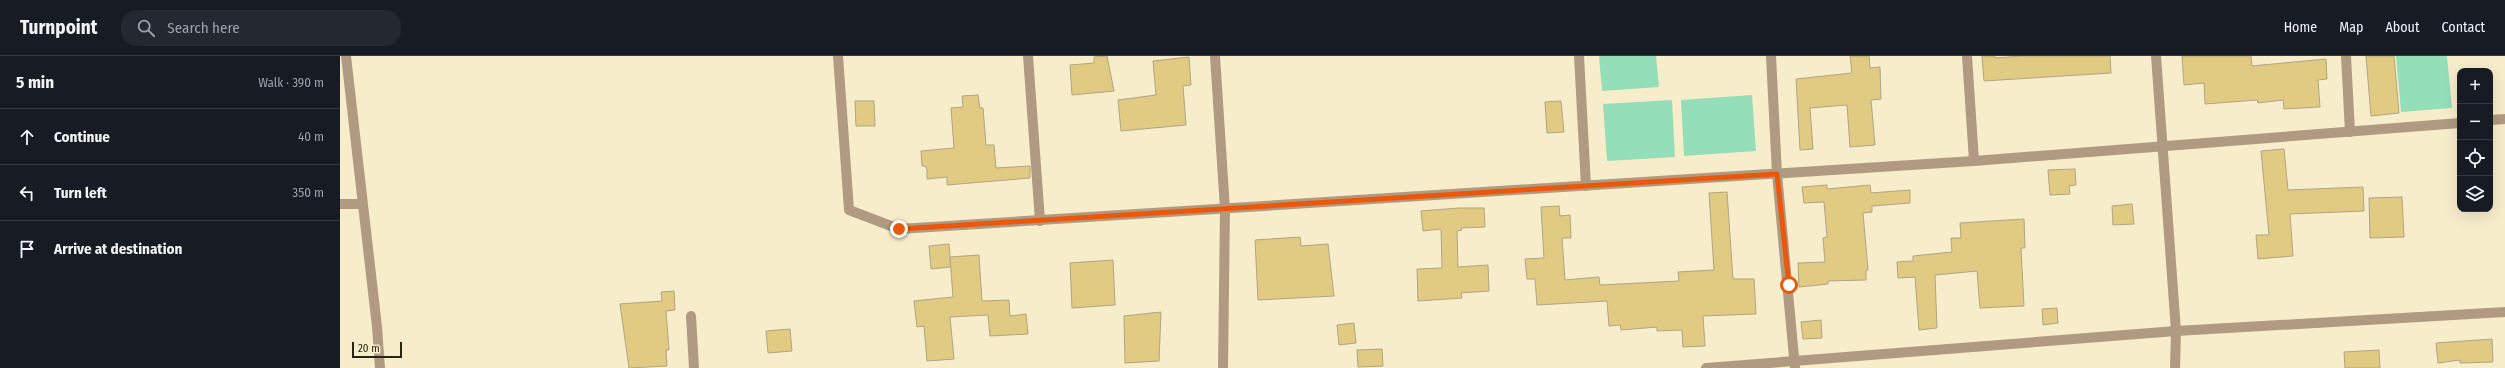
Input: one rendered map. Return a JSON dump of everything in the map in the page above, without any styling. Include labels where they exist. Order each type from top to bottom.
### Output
[{"type":"street","points":[[346,56],[377,327],[380,368]]},
{"type":"street","points":[[838,56],[849,210],[899,229],[1974,161],[2457,123]]},
{"type":"street","points":[[1028,56],[1040,221]]},
{"type":"street","points":[[1215,56],[1225,209],[1223,368]]},
{"type":"street","points":[[1579,56],[1586,186]]},
{"type":"street","points":[[1771,56],[1777,174],[1795,365]]},
{"type":"street","points":[[1967,56],[1974,161]]},
{"type":"street","points":[[2156,56],[2176,331],[2175,368]]},
{"type":"street","points":[[2346,56],[2350,132]]},
{"type":"street","points":[[2493,120],[2505,119]]},
{"type":"street","points":[[340,204],[362,204]]},
{"type":"street","points":[[1706,368],[1795,365],[2176,331],[2505,312]]},
{"type":"street","points":[[691,316],[694,368]]},
{"type":"green space","points":[[1599,56],[1656,56],[1659,87],[1602,91]]},
{"type":"green space","points":[[2396,56],[2447,56],[2452,108],[2401,112]]},
{"type":"green space","points":[[1752,95],[1756,151],[1684,156],[1681,100]]},
{"type":"green space","points":[[1672,100],[1675,157],[1607,161],[1603,104]]},
{"type":"building","points":[[1107,56],[1114,91],[1072,95],[1070,65],[1094,63],[1094,57]]},
{"type":"building","points":[[1850,56],[1869,56],[1870,68],[1880,67],[1881,99],[1871,100],[1875,145],[1850,147],[1847,105],[1810,108],[1813,149],[1800,150],[1796,79],[1852,73]]},
{"type":"building","points":[[1982,56],[1995,56],[1995,58],[2022,56],[2110,56],[2111,73],[1984,81]]},
{"type":"building","points":[[2182,56],[2251,56],[2252,66],[2326,59],[2327,79],[2318,80],[2320,107],[2284,109],[2283,100],[2258,103],[2257,100],[2205,104],[2204,83],[2184,85]]},
{"type":"building","points":[[2366,56],[2394,56],[2399,113],[2371,116]]},
{"type":"building","points":[[1189,57],[1191,85],[1183,86],[1186,125],[1121,131],[1118,100],[1156,95],[1153,61]]},
{"type":"building","points":[[978,95],[980,108],[983,108],[986,145],[994,145],[996,168],[1030,166],[1030,178],[947,185],[947,177],[927,179],[927,170],[925,166],[922,166],[921,151],[954,148],[951,108],[963,107],[962,96]]},
{"type":"building","points":[[855,101],[874,101],[875,126],[856,126]]},
{"type":"building","points":[[1561,101],[1564,132],[1547,133],[1545,102]]},
{"type":"building","points":[[2284,149],[2288,190],[2363,187],[2364,211],[2290,214],[2293,256],[2258,259],[2256,235],[2269,235],[2261,151]]},
{"type":"building","points":[[2075,169],[2076,185],[2069,186],[2070,194],[2050,195],[2048,170]]},
{"type":"building","points":[[1827,185],[1827,189],[1870,185],[1871,193],[1910,190],[1910,203],[1872,206],[1872,212],[1863,213],[1868,270],[1866,270],[1866,280],[1828,281],[1828,284],[1799,287],[1798,263],[1825,262],[1823,238],[1827,237],[1824,202],[1804,203],[1802,187]]},
{"type":"building","points":[[1727,192],[1733,279],[1754,279],[1756,314],[1703,316],[1705,346],[1683,347],[1682,330],[1657,331],[1657,327],[1621,330],[1620,325],[1609,326],[1607,301],[1537,305],[1535,279],[1527,279],[1525,259],[1544,258],[1541,207],[1559,206],[1560,216],[1570,215],[1571,238],[1562,238],[1565,280],[1599,277],[1600,285],[1679,281],[1678,272],[1714,270],[1709,193]]},
{"type":"building","points":[[2402,197],[2404,237],[2370,238],[2369,198]]},
{"type":"building","points":[[2132,204],[2134,224],[2113,225],[2112,206]]},
{"type":"building","points":[[1484,208],[1485,227],[1461,228],[1462,230],[1457,231],[1458,267],[1488,265],[1489,291],[1461,293],[1462,298],[1418,301],[1417,269],[1442,268],[1441,229],[1423,231],[1421,211]]},
{"type":"building","points":[[2024,219],[2025,248],[2021,248],[2024,306],[1980,308],[1977,271],[1935,275],[1937,328],[1919,330],[1915,277],[1898,278],[1897,262],[1913,261],[1913,256],[1952,252],[1951,238],[1961,238],[1960,223]]},
{"type":"building","points":[[1300,237],[1301,246],[1328,244],[1334,296],[1258,300],[1255,240]]},
{"type":"building","points":[[949,244],[951,267],[931,269],[929,246]]},
{"type":"building","points":[[979,255],[982,301],[1009,300],[1010,316],[1026,314],[1028,334],[990,336],[988,315],[950,317],[954,359],[927,361],[924,326],[917,327],[914,301],[953,297],[950,257]]},
{"type":"building","points":[[1113,260],[1115,305],[1072,308],[1070,263]]},
{"type":"building","points":[[674,291],[675,310],[666,311],[669,350],[666,350],[667,366],[629,368],[620,304],[662,301],[661,292]]},
{"type":"building","points":[[2057,308],[2058,323],[2043,325],[2042,309]]},
{"type":"building","points":[[1161,312],[1159,361],[1125,363],[1124,316]]},
{"type":"building","points":[[1821,320],[1822,338],[1803,339],[1801,322]]},
{"type":"building","points":[[1354,323],[1356,343],[1339,345],[1337,325]]},
{"type":"building","points":[[790,329],[792,351],[768,353],[766,331]]},
{"type":"building","points":[[2492,339],[2493,362],[2460,363],[2460,360],[2438,363],[2436,343]]},
{"type":"building","points":[[1382,349],[1383,366],[1358,367],[1357,350]]},
{"type":"building","points":[[2379,350],[2380,368],[2345,368],[2344,352]]},
{"type":"route","points":[[899,229],[1777,174],[1789,285]]}]
